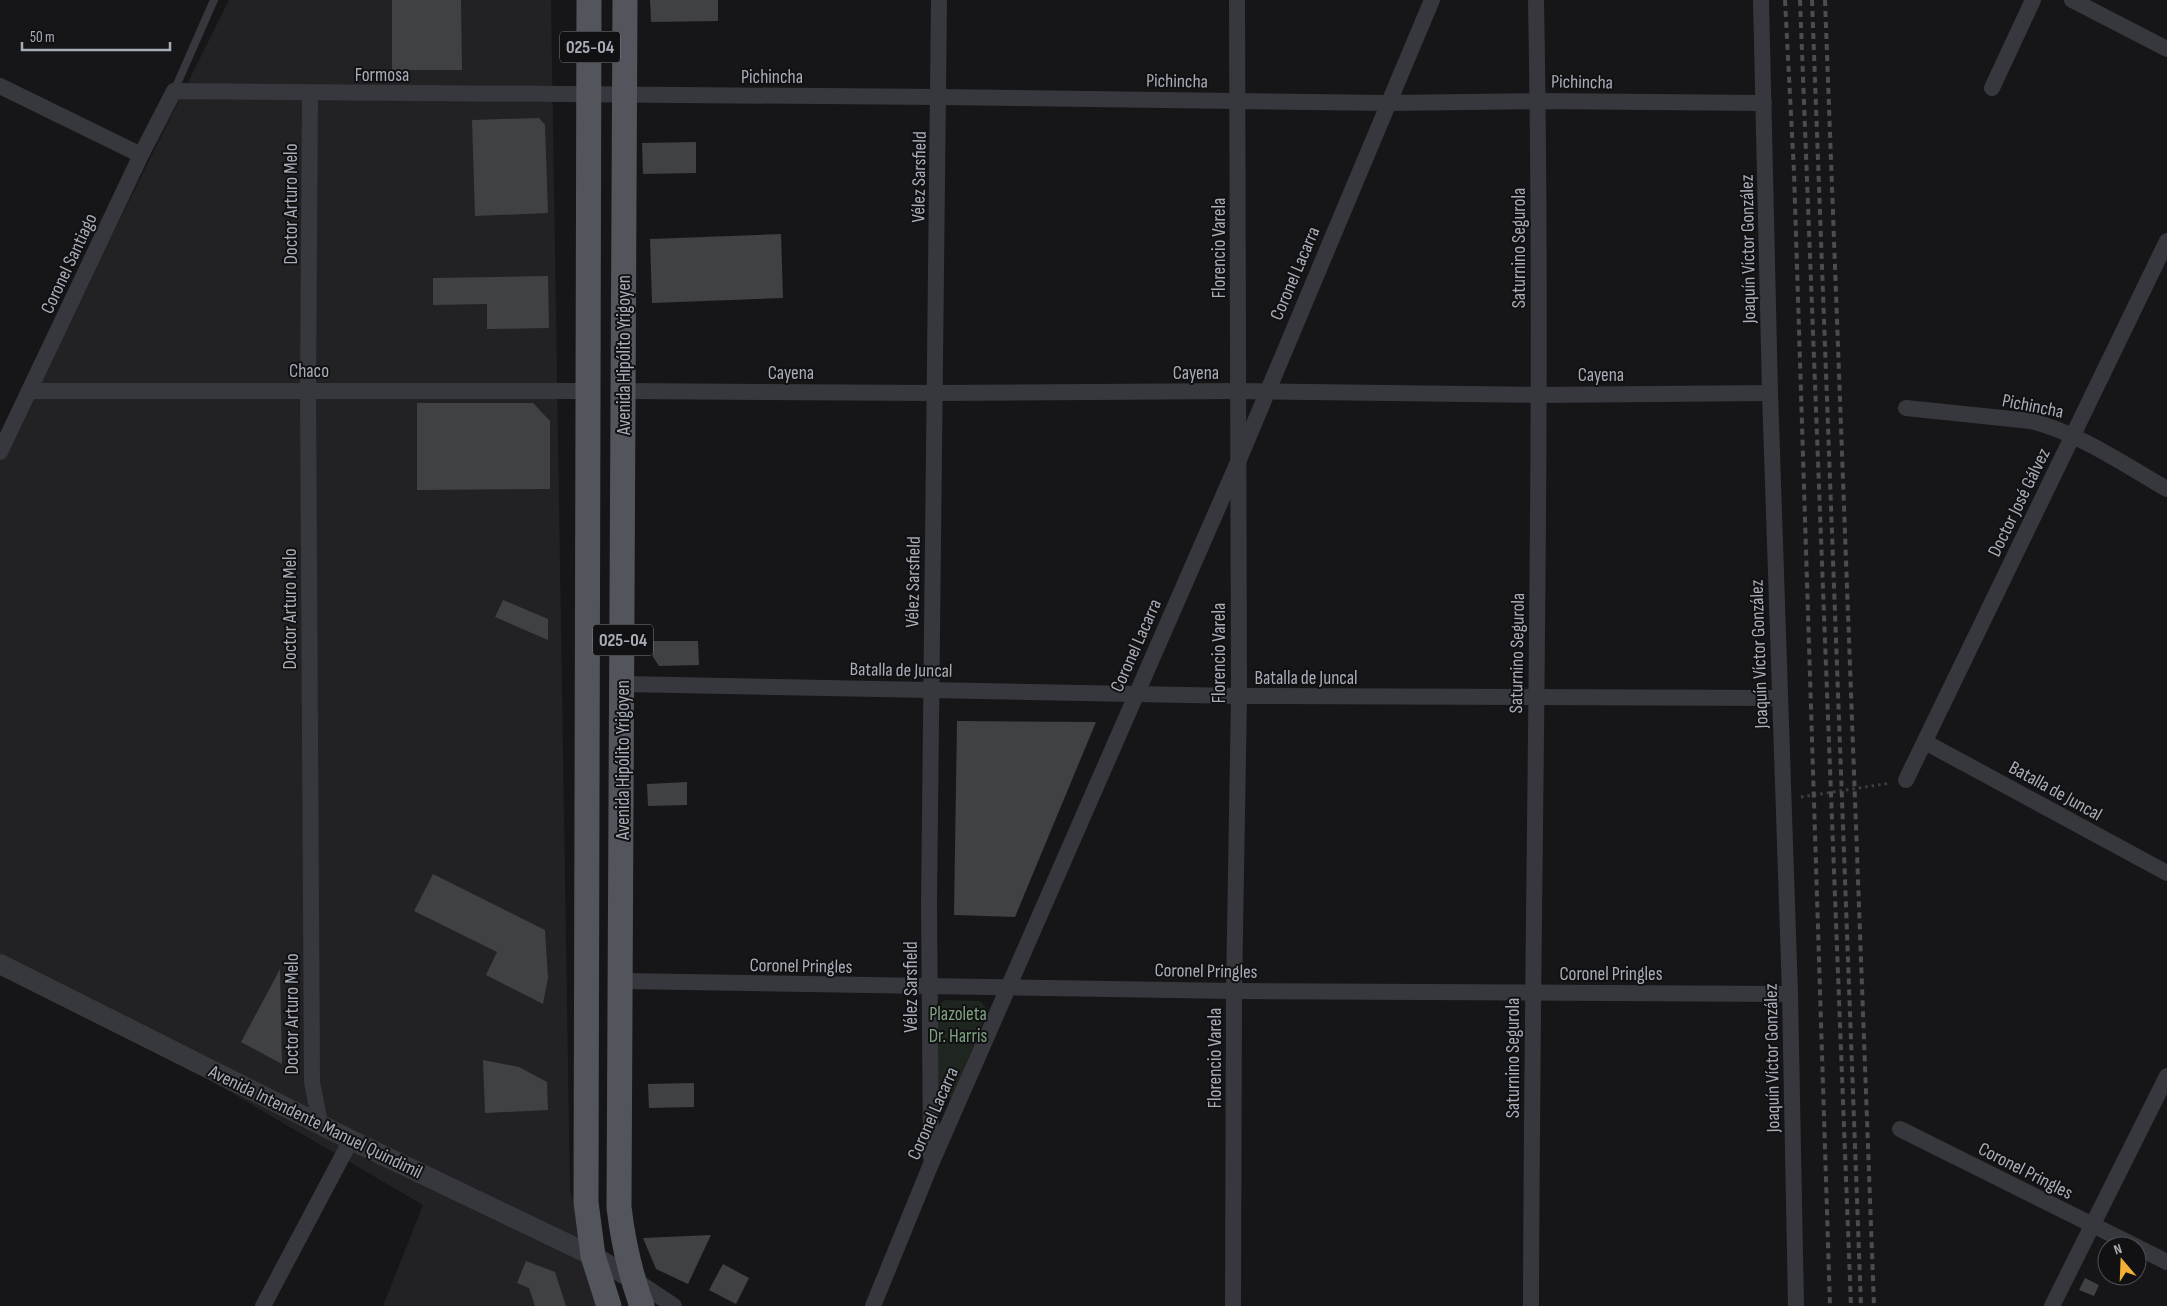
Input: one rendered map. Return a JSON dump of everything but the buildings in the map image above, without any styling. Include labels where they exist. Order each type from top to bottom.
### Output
[{"type":"main road","name":"Avenida Hipólito Yrigoyen","points":[[589,0],[586,1202],[592,1256],[608,1306]]},
{"type":"main road","name":"Avenida Hipólito Yrigoyen","points":[[625,0],[625,95],[623,110],[622,981],[619,1207],[622,1240],[642,1306]]},
{"type":"street","name":"Vélez Sarsfield","points":[[931,1164],[931,690],[939,0]]},
{"type":"street","name":"Florencio Varela","points":[[1233,1306],[1234,991],[1238,696],[1236,0]]},
{"type":"street","name":"Coronel Lacarra","points":[[872,1306],[931,1164],[1238,462],[1432,0]]},
{"type":"street","name":"Saturnino Segurola","points":[[1531,1306],[1538,395],[1536,0]]},
{"type":"street","name":"Joaquín Víctor González","points":[[1761,0],[1770,393],[1790,994],[1796,1306]]},
{"type":"street","points":[[1992,88],[2034,0]]},
{"type":"street","points":[[2072,0],[2167,50]]},
{"type":"street","points":[[0,86],[141,156]]},
{"type":"street","name":"Formosa","points":[[174,91],[310,94],[590,94]]},
{"type":"street","name":"Coronel Santiago","points":[[0,452],[141,156],[174,91]]},
{"type":"street","name":"Doctor Arturo Melo","points":[[310,94],[308,390],[312,1082],[320,1123]]},
{"type":"street","name":"Pichincha","points":[[590,94],[1388,103],[1538,101],[1764,103]]},
{"type":"street","name":"Doctor José Gálvez","points":[[1906,780],[2167,241]]},
{"type":"street","name":"Chaco","points":[[30,392],[308,390],[588,392]]},
{"type":"street","name":"Cayena","points":[[623,391],[934,393],[1238,391],[1538,395],[1770,393]]},
{"type":"street","name":"Pichincha","points":[[1906,408],[2031,421],[2073,434],[2167,489]]},
{"type":"street","name":"Batalla de Juncal","points":[[622,684],[1135,695],[1779,698]]},
{"type":"street","name":"Batalla de Juncal","points":[[1925,742],[2167,873]]},
{"type":"street","name":"Avenida Intendente Manuel Quindimil","points":[[0,964],[351,1140],[592,1256],[632,1278]]},
{"type":"street","name":"Coronel Pringles","points":[[622,981],[1234,991],[1790,994]]},
{"type":"street","points":[[2052,1306],[2167,1076]]},
{"type":"street","name":"Coronel Pringles","points":[[1900,1128],[2115,1236]]},
{"type":"street","points":[[263,1306],[351,1140]]},
{"type":"street","name":"Coronel Pringles","points":[[2147,1252],[2167,1262]]},
{"type":"street","points":[[632,1278],[674,1306]]},
{"type":"lane","points":[[174,91],[214,0]]},
{"type":"path","points":[[1783,800],[1906,780]]},
{"type":"shaded area","points":[[229,0],[551,0],[570,1191],[603,1306],[383,1306],[423,1205],[0,957],[0,460]]},
{"type":"green space","name":"Plazoleta Dr. Harris","points":[[945,1000],[980,1001],[988,1010],[952,1097],[943,1100],[936,1095],[936,1007]]},
{"type":"railway","points":[[1785,0],[1794,172],[1830,1306]]},
{"type":"railway","points":[[1800,0],[1851,1306]]},
{"type":"railway","points":[[1812,0],[1861,1306]]},
{"type":"railway","points":[[1825,0],[1874,1306]]}]
